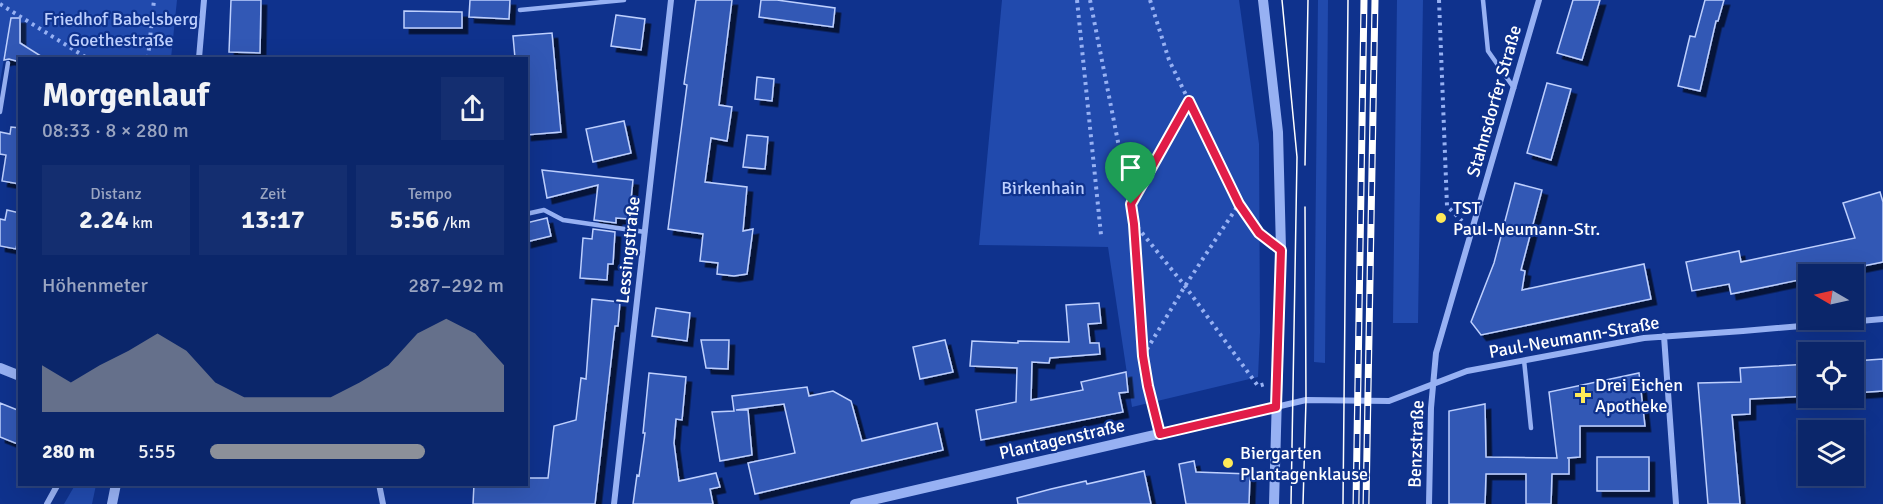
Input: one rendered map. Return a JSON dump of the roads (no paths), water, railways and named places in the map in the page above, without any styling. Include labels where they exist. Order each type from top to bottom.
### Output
[{"type":"street","points":[[199,57],[204,0]]},
{"type":"street","name":"Lessingstraße","points":[[614,504],[671,0]]},
{"type":"street","points":[[1263,0],[1278,132],[1281,250],[1274,504]]},
{"type":"street","name":"Stahnsdorfer Straße","points":[[1433,384],[1436,353],[1539,0]]},
{"type":"street","name":"Paul-Neumann-Straße","points":[[1276,407],[1306,400],[1389,401],[1467,371],[1644,338],[1743,332],[1883,319]]},
{"type":"street","points":[[1664,336],[1676,504]]},
{"type":"street","points":[[0,368],[18,375]]},
{"type":"street","name":"Benzstraße","points":[[1429,504],[1433,384]]},
{"type":"street","name":"Plantagenstraße","points":[[855,504],[1276,407]]},
{"type":"street","points":[[47,504],[57,486]]},
{"type":"street","points":[[112,504],[116,486]]},
{"type":"street","points":[[379,486],[383,504]]},
{"type":"lane","points":[[520,10],[624,0]]},
{"type":"lane","points":[[1483,0],[1488,51],[1514,88]]},
{"type":"lane","points":[[0,112],[8,63]]},
{"type":"lane","points":[[528,214],[544,210],[563,220],[645,232]]},
{"type":"lane","points":[[1524,360],[1531,428]]},
{"type":"tram line","points":[[1282,0],[1297,157],[1291,504]]},
{"type":"tram line","points":[[1305,165],[1308,0]]},
{"type":"tram line","points":[[1343,504],[1348,0]]},
{"type":"tram line","points":[[1303,504],[1306,400],[1305,207]]},
{"type":"railway","points":[[1356,504],[1364,0]]},
{"type":"railway","points":[[1366,504],[1375,0]]},
{"type":"place","name":"TST Paul-Neumann-Str.","points":[[1441,218]]},
{"type":"place","name":"Drei Eichen Apotheke","points":[[1583,395]]},
{"type":"place","name":"Biergarten Plantagenklause","points":[[1228,463]]},
{"type":"park label","name":"Friedhof Babelsberg Goethestraße","points":[[121,29]]},
{"type":"park label","name":"Birkenhain","points":[[1043,188]]}]
